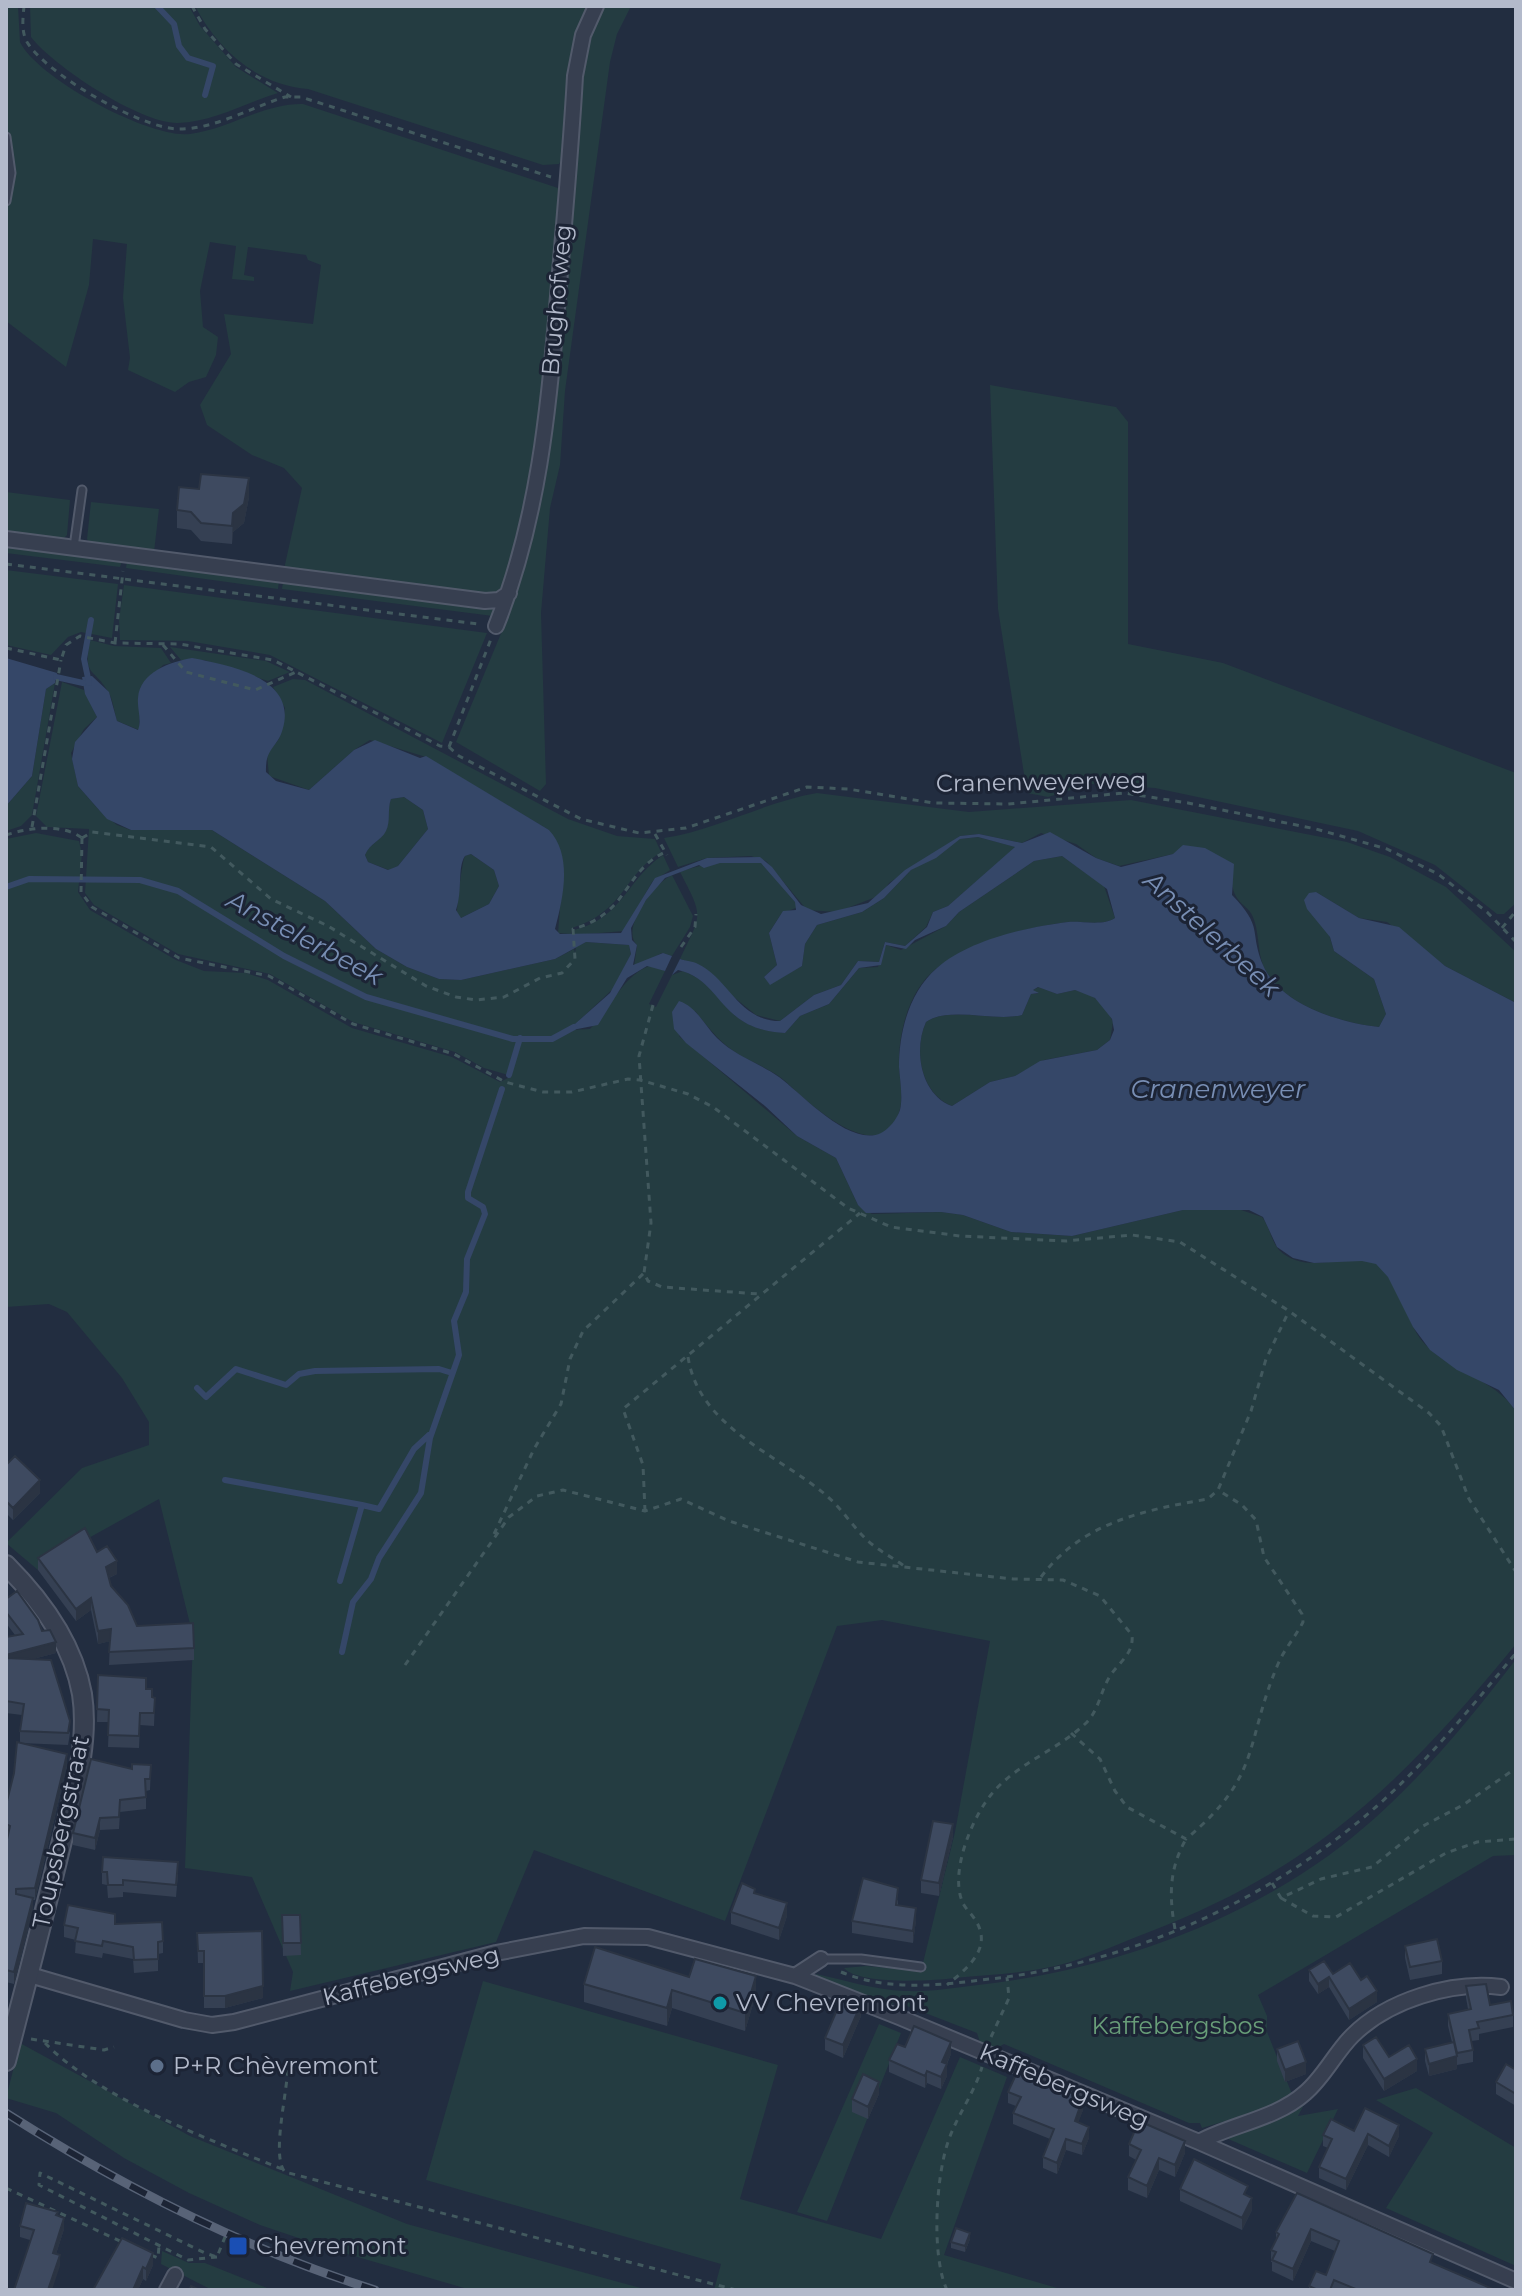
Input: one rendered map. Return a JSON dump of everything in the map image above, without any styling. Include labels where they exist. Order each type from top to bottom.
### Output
[{"type":"street","name":"Brughofweg","points":[[496,626],[509,593],[533,503],[545,430],[578,56],[596,6]]},
{"type":"street","points":[[6,539],[485,601],[499,600],[509,593]]},
{"type":"street","name":"Toupsbergstraat","points":[[6,2061],[72,1800],[84,1722],[79,1681],[63,1639],[8,1570]]},
{"type":"street","name":"Kaffebergsweg","points":[[30,1975],[184,2020],[212,2025],[234,2022],[496,1953],[584,1936],[648,1937],[795,1976],[1199,2142],[1516,2281]]},
{"type":"street","points":[[795,1976],[821,1959]]},
{"type":"street","points":[[1199,2142],[1289,2105],[1319,2079],[1352,2036],[1396,2005],[1458,1988],[1501,1987]]},
{"type":"street","points":[[167,2290],[175,2275]]},
{"type":"lane","points":[[6,137],[11,173],[6,201]]},
{"type":"lane","points":[[74,548],[82,490]]},
{"type":"lane","points":[[821,1959],[861,1959],[921,1967]]},
{"type":"path","points":[[24,6],[24,33],[38,55],[98,97],[151,123],[173,129],[193,128],[291,97],[310,99],[567,183]]},
{"type":"path","points":[[192,6],[205,29],[236,64],[291,97]]},
{"type":"path","points":[[115,643],[126,554]]},
{"type":"path","points":[[6,564],[496,626],[449,747]]},
{"type":"path","name":"Cranenweyerweg","points":[[61,660],[69,641],[80,636],[115,643],[179,644],[259,656],[297,672],[440,746],[449,747],[459,756],[581,819],[655,834],[716,819],[761,800],[807,787],[972,804],[1051,802],[1124,793],[1151,796],[1316,829],[1387,849],[1438,874],[1516,942]]},
{"type":"path","points":[[163,645],[186,672],[255,690],[297,672]]},
{"type":"path","points":[[6,648],[61,660],[32,827]]},
{"type":"path","points":[[6,835],[32,827],[76,833],[82,838],[84,867],[81,892],[92,907],[179,958],[269,976],[353,1024],[454,1054],[505,1082],[555,1092],[591,1090],[628,1079],[688,1094],[713,1107],[860,1213],[891,1227],[960,1236],[1066,1241],[1132,1235],[1180,1242],[1289,1311],[1429,1413],[1441,1426],[1469,1499],[1516,1572]]},
{"type":"path","points":[[82,838],[92,832],[211,847],[271,899],[328,926],[426,986],[458,998],[476,1000],[508,996],[540,978],[564,972],[573,963],[576,953],[573,930],[609,912],[639,873],[666,854],[655,834]]},
{"type":"path","points":[[1502,928],[1516,911]]},
{"type":"path","points":[[681,947],[695,927],[696,914]]},
{"type":"path","points":[[653,1005],[643,1031],[640,1080],[651,1223],[644,1273],[648,1281],[662,1287],[759,1294]]},
{"type":"path","points":[[645,1511],[643,1465],[623,1409],[860,1213]]},
{"type":"path","points":[[490,1544],[534,1449],[561,1404],[570,1359],[583,1331],[644,1273]]},
{"type":"path","points":[[1041,1577],[1056,1557],[1122,1517],[1208,1499],[1218,1490],[1251,1411],[1266,1359],[1289,1311]]},
{"type":"path","points":[[688,1357],[691,1376],[717,1415],[760,1451],[828,1496],[869,1541],[906,1568]]},
{"type":"path","points":[[405,1665],[509,1517],[537,1496],[563,1490],[645,1511],[681,1499],[729,1521],[858,1562],[1013,1579],[1041,1577],[1086,1587],[1100,1596],[1132,1635],[1130,1652],[1108,1679],[1092,1715],[1005,1779],[980,1812],[969,1835],[959,1880],[962,1903],[978,1923],[982,1945],[971,1966],[947,1985]]},
{"type":"path","points":[[1175,1929],[1169,1899],[1173,1869],[1186,1839],[1212,1817],[1246,1770],[1278,1664],[1303,1622],[1302,1614],[1264,1557],[1256,1520],[1242,1505],[1218,1490]]},
{"type":"path","points":[[821,1959],[833,1969],[870,1982],[947,1985],[1063,1968],[1175,1929],[1272,1883],[1379,1804],[1462,1719],[1516,1653]]},
{"type":"path","points":[[1071,1733],[1100,1759],[1115,1791],[1127,1807],[1186,1839]]},
{"type":"path","points":[[1281,1898],[1321,1879],[1372,1867],[1423,1826],[1463,1805],[1516,1768]]},
{"type":"path","points":[[1272,1883],[1281,1898],[1313,1916],[1336,1917],[1446,1853],[1477,1842],[1516,1839]]},
{"type":"path","points":[[947,2290],[935,2245],[942,2166],[948,2143],[974,2089],[1009,1998],[1007,1977]]},
{"type":"path","points":[[12,2037],[104,2050],[114,2047]]},
{"type":"path","points":[[45,2043],[83,2073],[141,2106],[282,2169],[736,2290]]},
{"type":"path","points":[[282,2169],[280,2138],[290,2076],[288,2058]]},
{"type":"path","points":[[40,2173],[185,2246],[217,2257],[188,2260],[39,2185],[40,2173]]},
{"type":"path","points":[[6,2188],[130,2245]]},
{"type":"path","points":[[217,2257],[225,2237]]},
{"type":"path","points":[[144,2252],[158,2258],[159,2246]]},
{"type":"green space","points":[[6,6],[18,6],[20,42],[48,72],[96,103],[149,127],[190,134],[274,108],[303,104],[558,188],[562,201],[535,457],[521,526],[501,591],[489,595],[284,569],[302,488],[284,468],[252,455],[207,425],[200,405],[231,354],[224,314],[313,324],[321,265],[308,260],[306,255],[248,247],[244,275],[254,277],[254,281],[232,279],[236,246],[210,242],[200,291],[203,327],[218,337],[216,355],[206,377],[189,382],[175,392],[128,370],[130,358],[123,298],[127,244],[93,239],[89,285],[66,367],[6,321]]},
{"type":"green space","points":[[30,6],[189,6],[200,26],[236,67],[278,93],[216,116],[191,122],[162,121],[121,104],[58,63],[31,37]]},
{"type":"green space","points":[[195,6],[588,6],[572,50],[561,160],[559,164],[543,165],[308,89],[272,81],[227,51]]},
{"type":"green space","points":[[603,6],[631,6],[617,34],[610,62],[565,391],[560,465],[550,508],[541,613],[546,784],[540,791],[456,742],[514,602],[546,468],[573,209],[582,67],[585,48]]},
{"type":"green space","points":[[990,385],[1116,407],[1128,422],[1128,644],[1223,663],[1516,773],[1516,903],[1504,914],[1497,914],[1435,865],[1358,831],[1155,788],[1091,784],[1048,797],[1027,793],[998,609]]},
{"type":"green space","points":[[6,492],[70,500],[67,535],[62,540],[6,532]]},
{"type":"green space","points":[[91,502],[159,509],[154,552],[91,544],[87,539]]},
{"type":"green space","points":[[6,546],[122,561],[120,567],[6,553]]},
{"type":"green space","points":[[127,562],[279,581],[278,589],[126,568]]},
{"type":"green space","points":[[6,570],[118,584],[112,638],[81,632],[68,637],[51,655],[6,645]]},
{"type":"green space","points":[[283,582],[474,607],[497,606],[493,616],[282,589]]},
{"type":"green space","points":[[124,585],[487,633],[442,743],[270,655],[188,641],[120,640],[119,620]]},
{"type":"green space","points":[[90,640],[114,646],[161,648],[171,663],[163,665],[141,687],[139,730],[117,721],[109,693],[89,666]]},
{"type":"green space","points":[[170,647],[266,661],[290,672],[268,681],[204,660],[181,660]]},
{"type":"green space","points":[[293,679],[305,680],[568,819],[617,836],[655,839],[661,852],[638,872],[603,913],[572,928],[571,934],[558,933],[563,869],[560,850],[549,830],[426,757],[370,740],[354,750],[309,790],[269,776],[267,754],[279,739],[285,708],[273,687]]},
{"type":"green space","points":[[62,682],[84,690],[97,717],[84,729],[71,753],[78,786],[117,825],[131,830],[212,830],[325,901],[376,949],[407,967],[439,979],[461,980],[555,959],[574,949],[575,953],[576,947],[586,942],[629,945],[631,954],[614,988],[569,1030],[590,1029],[627,982],[644,968],[653,965],[665,971],[649,1004],[656,1007],[672,975],[683,971],[709,987],[735,1016],[747,1024],[785,1033],[800,1016],[829,1004],[859,968],[878,967],[886,945],[901,950],[946,926],[959,912],[1034,861],[1062,856],[1104,886],[1115,918],[1099,923],[1052,924],[1000,937],[951,959],[927,977],[912,1000],[903,1026],[899,1054],[900,1109],[891,1127],[878,1135],[862,1134],[827,1116],[780,1077],[726,1045],[695,1011],[679,1036],[797,1136],[836,1158],[858,1205],[872,1214],[941,1212],[963,1215],[1011,1232],[1072,1236],[1183,1210],[1235,1208],[1262,1217],[1276,1246],[1290,1258],[1316,1263],[1354,1259],[1375,1263],[1391,1279],[1423,1342],[1446,1361],[1496,1390],[1516,1411],[1516,1644],[1435,1738],[1395,1778],[1354,1815],[1261,1879],[1208,1907],[1068,1963],[1008,1973],[896,1980],[864,1977],[844,1968],[866,1966],[921,1971],[955,1832],[990,1641],[882,1620],[837,1626],[725,1921],[534,1850],[496,1942],[290,1991],[293,1972],[252,1877],[185,1868],[193,1636],[159,1499],[58,1555],[38,1570],[6,1543],[82,1468],[149,1445],[149,1422],[122,1378],[67,1312],[49,1304],[6,1307],[6,839],[36,833],[79,841],[82,854],[78,892],[90,910],[176,960],[204,971],[246,973],[268,980],[352,1028],[452,1057],[500,1082],[512,1076],[484,1068],[455,1052],[353,1022],[270,974],[178,954],[94,905],[85,893],[89,829],[47,827],[36,816]]},
{"type":"green space","points":[[55,683],[32,815],[21,826],[6,831],[6,806],[32,776],[46,689]]},
{"type":"green space","points":[[817,793],[969,812],[1131,800],[1347,842],[1390,857],[1446,887],[1516,952],[1516,1003],[1445,966],[1387,922],[1359,918],[1316,892],[1334,951],[1374,979],[1386,1014],[1379,1027],[1313,1010],[1283,991],[1271,979],[1261,960],[1253,916],[1238,900],[1231,876],[1173,854],[1119,866],[1096,858],[1076,844],[1041,833],[1022,843],[979,834],[960,836],[889,883],[881,895],[837,912],[807,910],[766,861],[751,856],[707,858],[678,867],[664,838]]},
{"type":"green space","points":[[404,797],[423,810],[428,829],[398,866],[389,870],[368,862],[365,855],[385,832],[391,799]]},
{"type":"green space","points":[[978,837],[1016,847],[948,906],[933,912],[926,927],[905,946],[885,942],[879,962],[858,961],[841,985],[814,995],[780,1021],[756,1015],[703,967],[680,959],[697,916],[680,872],[720,862],[744,860],[766,866],[782,883],[798,907],[781,914],[769,933],[777,965],[764,977],[770,984],[802,966],[805,944],[817,925],[862,912],[884,898],[911,870],[960,839]]},
{"type":"green space","points":[[471,854],[494,870],[499,886],[489,904],[457,918],[464,860]]},
{"type":"green space","points":[[663,855],[670,870],[652,882],[624,931],[575,935],[574,930],[603,917],[614,908],[640,876]]},
{"type":"green space","points":[[672,875],[693,916],[690,927],[672,956],[662,953],[634,967],[637,945],[633,928],[636,918],[649,896]]},
{"type":"green space","points":[[1039,987],[1057,994],[1075,990],[1091,995],[1106,1007],[1113,1022],[1110,1040],[1097,1050],[1044,1060],[1015,1076],[990,1082],[952,1106],[941,1100],[933,1092],[922,1070],[920,1045],[926,1022],[946,1015],[1022,1015],[1031,994],[1038,994],[1033,990]]},
{"type":"green space","name":"Kaffebergsbos","points":[[1516,1659],[1516,1855],[1493,1856],[1258,1995],[1267,2016],[1267,2032],[1292,2094],[1262,2110],[1202,2128],[1200,2123],[1189,2123],[1004,2044],[995,2049],[980,2042],[977,2033],[894,2001],[892,2005],[815,1977],[816,1974],[871,1987],[905,1991],[978,1985],[1070,1969],[1116,1957],[1205,1925],[1289,1882],[1328,1856],[1381,1813],[1429,1764]]},
{"type":"green space","points":[[483,1981],[778,2065],[740,2199],[881,2239],[960,2057],[1007,2077],[944,2255],[1064,2290],[714,2290],[721,2264],[426,2180]]},
{"type":"green space","points":[[879,2024],[901,2033],[827,2221],[797,2212]]},
{"type":"green space","points":[[20,2043],[190,2136],[407,2224],[648,2290],[471,2290],[260,2225],[189,2193],[124,2158],[56,2113],[6,2098]]},
{"type":"green space","points":[[1416,2088],[1516,2148],[1516,2266],[1386,2208],[1433,2133],[1376,2100]]},
{"type":"green space","points":[[1307,2099],[1298,2116],[1338,2109],[1307,2173],[1226,2138]]},
{"type":"green space","points":[[162,2251],[189,2263],[205,2263],[272,2290],[212,2290],[161,2264]]},
{"type":"water","points":[[6,658],[57,673],[55,683],[46,689],[32,776],[6,806]]},
{"type":"water","name":"Cranenweyer","points":[[192,658],[256,676],[270,685],[280,697],[285,711],[283,728],[266,764],[266,772],[276,781],[309,790],[354,750],[375,740],[420,758],[426,756],[549,830],[556,840],[564,865],[563,891],[555,929],[560,934],[621,933],[655,878],[707,858],[760,857],[772,867],[801,905],[821,914],[868,903],[905,870],[960,836],[979,834],[1022,843],[1050,832],[1096,858],[1121,867],[1173,854],[1183,845],[1205,848],[1234,864],[1232,895],[1252,922],[1263,965],[1283,991],[1313,1010],[1379,1027],[1386,1014],[1374,979],[1334,951],[1330,937],[1307,909],[1304,900],[1309,893],[1316,892],[1359,918],[1399,927],[1445,966],[1516,1003],[1516,1411],[1499,1390],[1457,1370],[1430,1350],[1413,1327],[1388,1277],[1376,1264],[1362,1261],[1314,1263],[1293,1258],[1277,1247],[1263,1217],[1249,1210],[1183,1210],[1072,1236],[1011,1232],[963,1215],[941,1212],[866,1213],[858,1205],[836,1158],[797,1136],[765,1106],[686,1043],[674,1029],[672,1012],[679,1001],[696,1012],[724,1044],[779,1077],[827,1117],[855,1133],[869,1136],[881,1133],[900,1110],[899,1054],[908,1013],[919,989],[937,968],[965,950],[999,936],[1052,924],[1099,923],[1115,918],[1107,889],[1062,856],[1034,861],[959,912],[946,926],[915,940],[906,949],[886,945],[881,965],[859,968],[829,1004],[800,1016],[785,1033],[763,1030],[746,1023],[693,975],[678,970],[672,975],[680,959],[696,963],[709,971],[754,1014],[780,1021],[814,995],[841,985],[858,961],[879,962],[885,942],[905,946],[927,927],[933,912],[948,906],[1015,847],[978,837],[960,839],[936,858],[911,870],[884,898],[862,912],[817,925],[805,944],[802,966],[770,985],[764,977],[777,965],[769,933],[783,911],[796,910],[795,902],[761,863],[720,863],[704,868],[699,865],[665,878],[646,900],[631,928],[632,940],[637,945],[633,965],[663,953],[672,956],[665,971],[647,966],[627,978],[598,1025],[567,1031],[610,993],[631,954],[629,945],[586,942],[555,959],[461,980],[439,979],[407,967],[376,949],[325,901],[212,830],[131,830],[107,819],[78,786],[72,759],[75,742],[97,717],[85,694],[82,677],[92,676],[109,692],[117,721],[138,730],[138,698],[144,681],[158,670]],"holes":[[[404,797],[423,810],[428,829],[398,866],[388,870],[368,862],[365,855],[386,831],[391,799]],[[471,854],[494,870],[499,886],[489,904],[461,918],[456,910],[465,856]],[[1038,987],[1057,994],[1075,990],[1095,998],[1112,1019],[1114,1030],[1110,1040],[1097,1050],[1040,1061],[1015,1076],[990,1082],[952,1106],[941,1100],[933,1092],[922,1070],[920,1045],[926,1022],[946,1015],[1022,1015],[1031,994],[1039,993],[1033,990]]]},
{"type":"building","points":[[201,474],[249,478],[244,504],[233,513],[232,526],[201,523],[191,512],[177,510],[179,487],[199,489]]},
{"type":"building","points":[[15,1456],[40,1480],[13,1508],[6,1501],[6,1465]]},
{"type":"building","points":[[85,1528],[97,1552],[107,1546],[117,1561],[106,1567],[111,1586],[128,1605],[137,1626],[193,1623],[194,1648],[109,1652],[111,1629],[98,1631],[91,1598],[76,1609],[38,1558]]},
{"type":"building","points":[[17,1591],[38,1620],[42,1631],[50,1630],[56,1642],[6,1655],[6,1637],[23,1634],[6,1612],[6,1599]]},
{"type":"building","points":[[6,1658],[51,1660],[70,1721],[68,1733],[20,1731],[24,1704],[6,1701]]},
{"type":"building","points":[[98,1675],[146,1678],[146,1689],[152,1689],[152,1697],[155,1698],[154,1713],[140,1713],[139,1736],[108,1735],[109,1710],[97,1709]]},
{"type":"building","points":[[17,1742],[67,1754],[35,1888],[16,1889],[16,1894],[33,1898],[14,1972],[6,1970],[6,1844],[10,1826],[6,1824],[6,1805]]},
{"type":"building","points":[[91,1759],[132,1769],[132,1764],[151,1765],[150,1779],[145,1779],[146,1797],[120,1800],[119,1817],[100,1818],[95,1838],[73,1833]]},
{"type":"building","points":[[933,1821],[953,1824],[939,1883],[921,1880]]},
{"type":"building","points":[[103,1857],[178,1862],[176,1885],[123,1880],[123,1885],[108,1885],[107,1872],[102,1872]]},
{"type":"building","points":[[863,1878],[898,1888],[896,1905],[916,1908],[913,1931],[852,1921]]},
{"type":"building","points":[[742,1883],[755,1889],[754,1893],[787,1903],[779,1928],[731,1912]]},
{"type":"building","points":[[68,1905],[115,1914],[115,1924],[162,1922],[163,1941],[158,1942],[158,1959],[134,1960],[133,1947],[103,1941],[102,1946],[75,1941],[78,1928],[64,1925]]},
{"type":"building","points":[[282,1915],[300,1915],[301,1943],[283,1943]]},
{"type":"building","points":[[262,1931],[263,1986],[225,1996],[204,1996],[204,1951],[198,1951],[197,1933]]},
{"type":"building","points":[[1437,1939],[1442,1961],[1410,1967],[1405,1946]]},
{"type":"building","points":[[595,1947],[689,1977],[695,1959],[756,1976],[745,2013],[672,1990],[667,2008],[584,1984]]},
{"type":"building","points":[[1324,1961],[1333,1974],[1350,1963],[1361,1980],[1367,1976],[1377,1991],[1349,2009],[1329,1977],[1318,1984],[1309,1970]]},
{"type":"building","points":[[1486,1984],[1490,2005],[1511,2001],[1513,2015],[1477,2022],[1479,2028],[1469,2030],[1473,2050],[1457,2053],[1448,2014],[1471,2009],[1466,1986]]},
{"type":"building","points":[[843,1996],[861,2004],[843,2045],[825,2038]]},
{"type":"building","points":[[914,2026],[951,2042],[942,2062],[947,2064],[941,2077],[927,2071],[925,2076],[889,2060],[897,2044],[905,2047]]},
{"type":"building","points":[[1376,2037],[1389,2057],[1409,2045],[1417,2059],[1384,2079],[1363,2045]]},
{"type":"building","points":[[1298,2041],[1306,2062],[1285,2070],[1277,2049]]},
{"type":"building","points":[[1454,2042],[1457,2056],[1429,2064],[1425,2049]]},
{"type":"building","points":[[1506,2064],[1516,2070],[1516,2094],[1496,2082]]},
{"type":"building","points":[[1018,2070],[1083,2098],[1075,2121],[1089,2127],[1082,2144],[1066,2139],[1057,2163],[1043,2157],[1054,2129],[1013,2113],[1021,2097],[1008,2092]]},
{"type":"building","points":[[863,2074],[879,2082],[868,2107],[852,2099]]},
{"type":"building","points":[[1365,2108],[1399,2125],[1389,2146],[1368,2134],[1346,2179],[1319,2167],[1332,2139],[1323,2135],[1331,2119],[1354,2131]]},
{"type":"building","points":[[1139,2121],[1185,2141],[1175,2165],[1159,2158],[1147,2186],[1128,2177],[1141,2150],[1129,2144]]},
{"type":"building","points":[[1194,2159],[1248,2186],[1244,2194],[1252,2198],[1242,2218],[1180,2189]]},
{"type":"building","points":[[1297,2193],[1433,2254],[1430,2262],[1495,2290],[1358,2290],[1334,2280],[1330,2290],[1309,2286],[1316,2271],[1326,2275],[1339,2241],[1311,2229],[1293,2269],[1272,2260],[1276,2252],[1271,2250],[1279,2234],[1276,2232]]},
{"type":"building","points":[[26,2203],[58,2212],[56,2215],[64,2218],[53,2253],[60,2255],[48,2290],[14,2290],[34,2230],[20,2226]]},
{"type":"building","points":[[956,2228],[970,2233],[965,2246],[951,2242]]},
{"type":"building","points":[[122,2238],[153,2253],[146,2269],[143,2267],[133,2290],[93,2290]]},
{"type":"waterway","points":[[157,6],[174,24],[179,46],[188,58],[213,66],[205,95]]},
{"type":"waterway","points":[[89,683],[84,659],[91,620]]},
{"type":"waterway","points":[[56,677],[83,683]]},
{"type":"waterway","name":"Anstelerbeek","points":[[6,887],[29,879],[140,880],[178,891],[284,956],[366,997],[513,1039],[552,1039],[574,1027]]},
{"type":"waterway","points":[[509,1075],[520,1038]]},
{"type":"waterway","points":[[342,1652],[353,1602],[371,1579],[379,1558],[421,1493],[430,1438],[459,1355],[454,1321],[466,1292],[467,1259],[485,1214],[483,1207],[468,1198],[468,1192],[502,1089]]},
{"type":"waterway","points":[[197,1388],[206,1397],[236,1369],[286,1385],[299,1374],[315,1371],[439,1369],[452,1373]]},
{"type":"waterway","points":[[340,1581],[362,1505],[379,1509],[414,1449],[429,1435]]},
{"type":"waterway","points":[[225,1480],[362,1505]]},
{"type":"railway","points":[[6,2113],[94,2166],[185,2214],[279,2255],[375,2290]]},
{"type":"place","name":"VV Chevremont","points":[[720,2003]]},
{"type":"place","name":"P+R Chèvremont","points":[[157,2066]]},
{"type":"place","name":"Chevremont","points":[[238,2246]]}]
